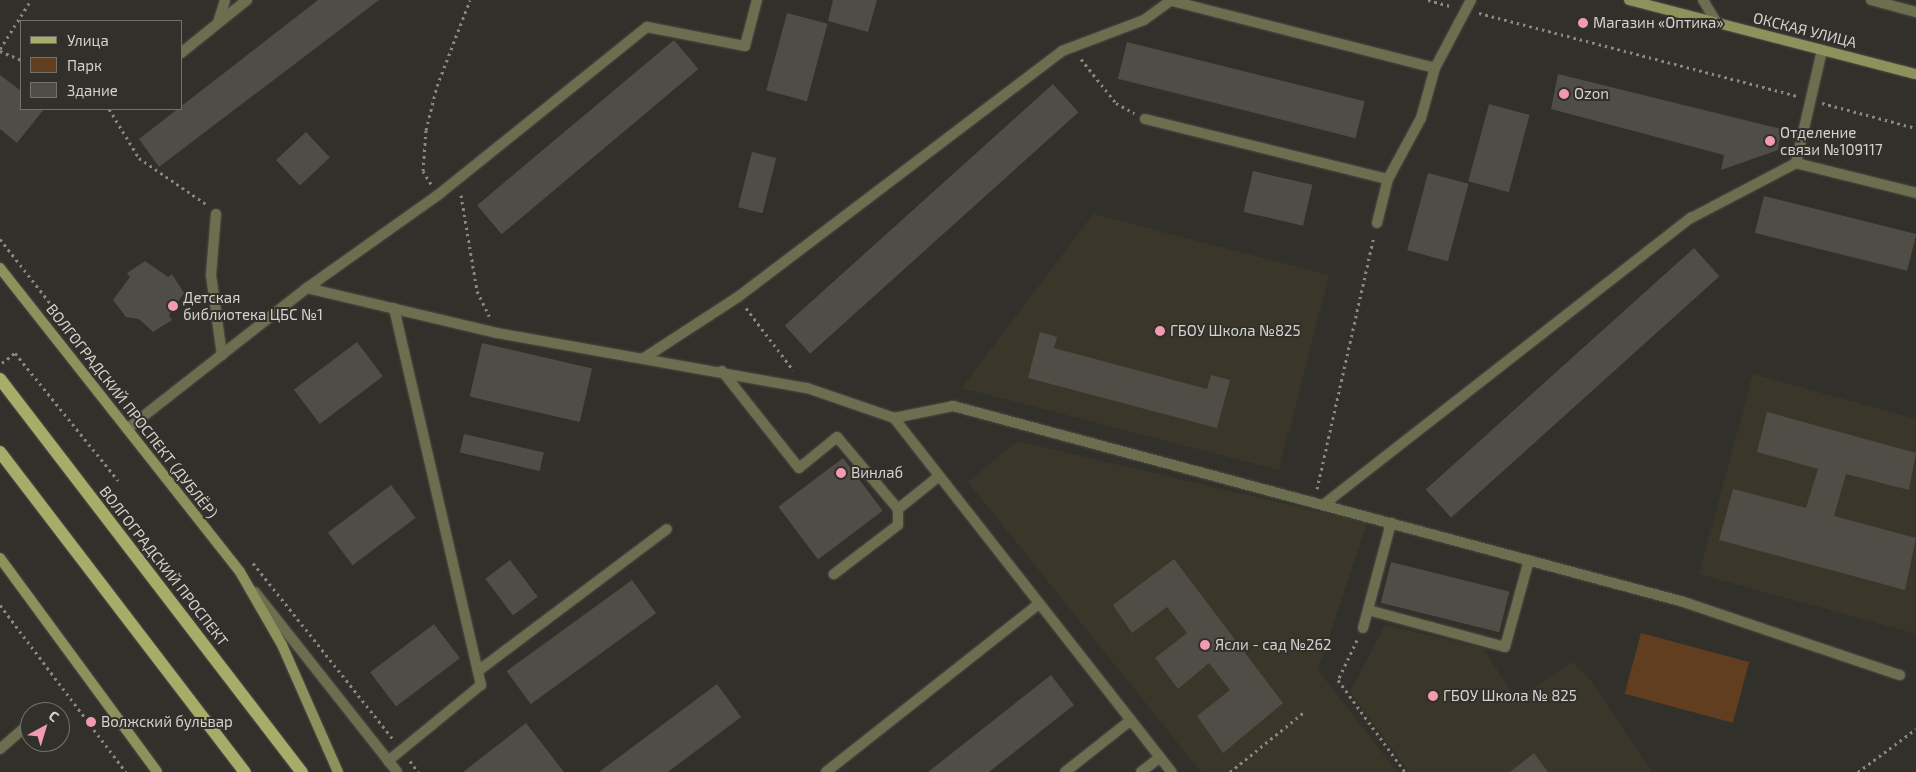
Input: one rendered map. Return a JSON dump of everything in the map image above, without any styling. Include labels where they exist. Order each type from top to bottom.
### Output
[{"type":"main road","name":"ОКСКАЯ УЛИЦА","points":[[1629,0],[1916,74]]},
{"type":"main road","name":"ВОЛГОГРАДСКИЙ ПРОСПЕКТ (ДУБЛЁР)","points":[[0,268],[240,572],[282,645],[338,772]]},
{"type":"main road","name":"ВОЛГОГРАДСКИЙ ПРОСПЕКТ","points":[[0,379],[302,772]]},
{"type":"main road","points":[[0,452],[244,772]]},
{"type":"main road","points":[[0,558],[158,772]]},
{"type":"street","points":[[218,23],[225,0]]},
{"type":"street","points":[[182,52],[248,0]]},
{"type":"street","points":[[128,429],[307,288],[438,195],[648,27],[745,46],[757,0]]},
{"type":"street","points":[[644,358],[738,297],[1071,47],[1144,20],[1172,0],[1435,68]]},
{"type":"street","points":[[1703,0],[1716,22]]},
{"type":"street","points":[[1871,0],[1916,12]]},
{"type":"street","points":[[1377,223],[1388,179],[1421,118],[1435,68],[1469,5]]},
{"type":"street","points":[[1796,163],[1822,50]]},
{"type":"street","points":[[1146,119],[1388,179]]},
{"type":"street","points":[[1319,504],[1691,218],[1796,163],[1916,193]]},
{"type":"street","points":[[216,214],[211,275],[222,355]]},
{"type":"street","points":[[307,288],[497,333],[722,371],[807,388],[894,418],[954,406],[1684,602],[1900,675]]},
{"type":"street","points":[[388,761],[481,685],[394,308]]},
{"type":"street","points":[[722,371],[799,468],[837,437],[898,509],[898,524],[834,574]]},
{"type":"street","points":[[894,418],[1172,772]]},
{"type":"street","points":[[898,509],[939,476]]},
{"type":"street","points":[[1363,628],[1391,523]]},
{"type":"street","points":[[478,671],[667,529]]},
{"type":"street","points":[[1368,610],[1505,647],[1529,560]]},
{"type":"street","name":"ВОЛГОГРАДСКИЙ ПРОСПЕКТ (ДУБЛЁР)","points":[[240,572],[397,772]]},
{"type":"street","points":[[826,772],[1039,604]]},
{"type":"street","points":[[1065,772],[1131,720]]},
{"type":"street","points":[[0,749],[20,731]]},
{"type":"street","points":[[1142,772],[1160,757]]},
{"type":"path","points":[[20,60],[0,50],[31,0]]},
{"type":"path","points":[[438,195],[424,171],[426,130],[437,86],[470,0]]},
{"type":"path","points":[[1428,0],[1469,5],[1916,128]]},
{"type":"path","points":[[1071,47],[1116,103],[1146,119]]},
{"type":"path","points":[[110,110],[139,158],[200,197],[216,214]]},
{"type":"path","points":[[462,176],[460,210],[477,291],[497,333]]},
{"type":"path","points":[[1319,504],[1377,223]]},
{"type":"path","points":[[738,297],[807,388]]},
{"type":"path","points":[[0,365],[15,354],[118,480]]},
{"type":"path","points":[[0,605],[126,772]]},
{"type":"path","points":[[1363,628],[1338,680],[1405,772]]},
{"type":"path","points":[[1230,772],[1304,712]]},
{"type":"path","points":[[1858,772],[1916,729]]},
{"type":"shaded area","name":"ГБОУ Школа №825","points":[[1093,214],[1329,275],[1279,470],[962,388]]},
{"type":"shaded area","points":[[1753,374],[1916,419],[1916,634],[1699,574]]},
{"type":"shaded area","points":[[1017,441],[1367,523],[1318,670],[1397,772],[1201,772],[968,482]]},
{"type":"shaded area","name":"ГБОУ Школа № 825","points":[[1385,625],[1483,648],[1516,699],[1572,662],[1589,678],[1652,772],[1409,772],[1350,692]]},
{"type":"green space","points":[[1641,633],[1749,662],[1733,723],[1625,694]]},
{"type":"building","points":[[318,0],[379,0],[159,167],[139,139],[176,110],[182,110],[182,106]]},
{"type":"building","points":[[833,0],[877,0],[868,32],[828,21]]},
{"type":"building","points":[[787,13],[828,24],[807,101],[766,90]]},
{"type":"building","points":[[674,40],[698,69],[502,234],[477,205]]},
{"type":"building","points":[[1127,42],[1365,101],[1356,138],[1118,79]]},
{"type":"building","points":[[1558,74],[1781,129],[1778,150],[1721,170],[1724,155],[1551,109]]},
{"type":"building","points":[[0,75],[20,90],[20,110],[43,110],[17,143],[0,129]]},
{"type":"building","points":[[1053,84],[1078,112],[810,354],[785,326]]},
{"type":"building","points":[[1489,104],[1530,115],[1509,192],[1468,181]]},
{"type":"building","points":[[306,132],[330,158],[300,186],[276,160]]},
{"type":"building","points":[[752,152],[776,158],[762,213],[738,207]]},
{"type":"building","points":[[1253,171],[1312,185],[1303,226],[1244,212]]},
{"type":"building","points":[[1428,173],[1469,184],[1448,261],[1407,250]]},
{"type":"building","points":[[1764,196],[1916,234],[1907,271],[1755,233]]},
{"type":"building","points":[[1694,248],[1719,276],[1451,518],[1426,490]]},
{"type":"building","points":[[145,261],[168,277],[172,274],[184,293],[169,315],[172,320],[153,332],[139,319],[126,317],[113,300],[130,277],[127,273]]},
{"type":"building","points":[[1040,332],[1057,337],[1054,348],[1207,389],[1211,375],[1230,380],[1217,428],[1028,378]]},
{"type":"building","points":[[357,342],[383,376],[320,424],[294,390]]},
{"type":"building","points":[[482,343],[592,368],[580,422],[470,397]]},
{"type":"building","points":[[1767,412],[1916,453],[1909,490],[1846,474],[1834,516],[1916,538],[1905,590],[1719,540],[1733,489],[1806,508],[1818,469],[1757,452]]},
{"type":"building","points":[[464,434],[544,452],[540,471],[460,453]]},
{"type":"building","points":[[843,458],[883,511],[818,559],[778,507]]},
{"type":"building","points":[[391,485],[416,518],[353,565],[328,533]]},
{"type":"building","name":"Ясли - сад №262","points":[[1174,559],[1283,703],[1223,753],[1197,716],[1230,690],[1209,663],[1178,689],[1155,658],[1187,633],[1167,607],[1132,633],[1113,605]]},
{"type":"building","points":[[510,560],[538,597],[513,615],[485,579]]},
{"type":"building","points":[[1391,562],[1509,592],[1499,632],[1381,603]]},
{"type":"building","points":[[632,580],[656,613],[531,704],[507,671]]},
{"type":"building","points":[[434,624],[460,658],[396,706],[370,672]]},
{"type":"building","points":[[1051,675],[1074,705],[989,772],[928,772]]},
{"type":"building","points":[[717,684],[741,717],[668,772],[599,772]]},
{"type":"building","points":[[526,723],[564,772],[463,772]]},
{"type":"building","points":[[1534,753],[1548,772],[1510,772]]},
{"type":"place","name":"Магазин «Оптика»","points":[[1583,23]]},
{"type":"place","name":"Ozon","points":[[1564,94]]},
{"type":"place","name":"Отделение связи №109117","points":[[1770,141]]},
{"type":"place","name":"Детская библиотека ЦБС №1","points":[[173,306]]},
{"type":"place","name":"ГБОУ Школа №825","points":[[1160,331]]},
{"type":"place","name":"Винлаб","points":[[841,473]]},
{"type":"place","name":"Ясли - сад №262","points":[[1205,645]]},
{"type":"place","name":"ГБОУ Школа № 825","points":[[1433,696]]},
{"type":"place","name":"Волжский бульвар","points":[[91,722]]}]
